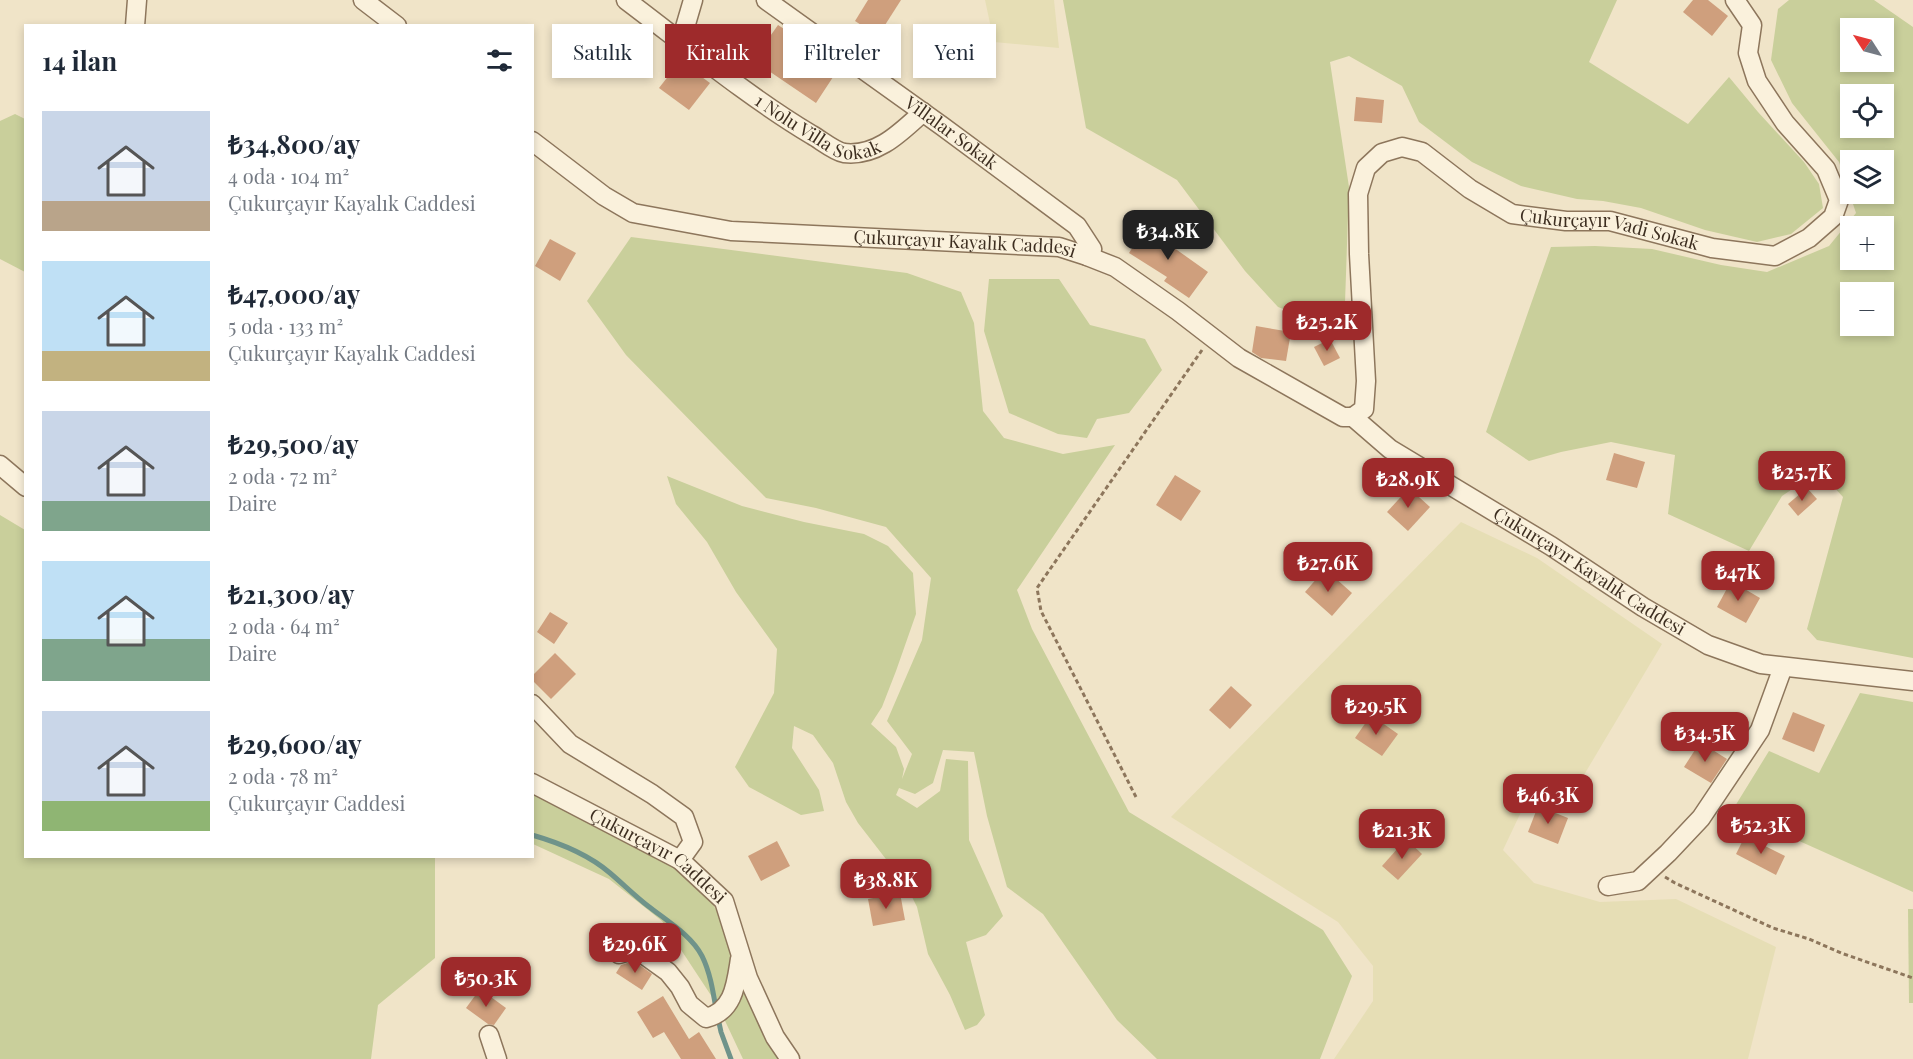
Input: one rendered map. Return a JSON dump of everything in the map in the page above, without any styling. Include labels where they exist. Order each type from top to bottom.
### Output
[{"type":"street","points":[[135,24],[137,0]]},
{"type":"street","name":"1 Nolu Villa Sokak","points":[[626,0],[665,29]]},
{"type":"street","points":[[686,24],[693,0]]},
{"type":"street","name":"Villalar Sokak","points":[[766,0],[1077,226],[1092,249],[1087,256]]},
{"type":"street","name":"Çukurçayır Vadi Sokak","points":[[1353,417],[1364,409],[1366,381],[1358,194],[1366,168],[1382,153],[1402,147],[1422,152],[1470,189],[1512,214],[1566,221],[1610,221],[1712,248],[1775,256],[1809,238],[1833,217],[1839,200],[1826,169],[1785,123],[1757,81],[1748,53],[1752,25],[1734,0]]},
{"type":"street","points":[[372,3],[395,24]]},
{"type":"street","name":"1 Nolu Villa Sokak","points":[[730,78],[780,116],[842,153],[871,150],[892,140],[923,112]]},
{"type":"street","name":"Çukurçayır Kayalık Caddesi","points":[[534,142],[604,195],[633,213],[731,231],[1059,247],[1087,256],[1114,267],[1178,311],[1239,358],[1343,417],[1353,417],[1390,449],[1551,546],[1643,607],[1708,645],[1761,664],[1913,681]]},
{"type":"street","points":[[0,465],[24,485]]},
{"type":"street","points":[[1608,886],[1638,881],[1701,818],[1760,730],[1783,667]]},
{"type":"street","points":[[534,706],[570,744],[652,794],[684,817],[693,842],[680,860]]},
{"type":"street","name":"Çukurçayır Caddesi","points":[[534,784],[680,860],[724,901],[748,978],[776,1037],[790,1059]]},
{"type":"street","points":[[619,954],[636,949],[656,962],[680,987],[689,1004],[706,1018],[715,1016],[728,1005],[735,988],[740,955]]},
{"type":"street","points":[[489,1035],[497,1059]]},
{"type":"path","points":[[1136,797],[1041,611],[1037,588],[1211,336]]},
{"type":"path","points":[[1652,868],[1675,883],[1773,928],[1913,978]]},
{"type":"shaded area","points":[[985,0],[1054,0],[1059,48],[996,42],[996,24],[990,24]]},
{"type":"shaded area","points":[[1461,522],[1537,558],[1662,644],[1575,790],[1532,789],[1503,850],[1534,883],[1600,902],[1676,899],[1776,947],[1748,1059],[1334,1059],[1373,1001],[1373,966],[1338,922],[1171,817]]},
{"type":"green space","points":[[1063,0],[1617,0],[1589,62],[1688,124],[1729,77],[1804,162],[1819,184],[1823,208],[1791,234],[1757,242],[1705,230],[1641,208],[1577,199],[1521,186],[1472,162],[1419,122],[1402,86],[1349,56],[1330,62],[1349,187],[1344,332],[1278,307],[1245,271],[1177,180],[1086,128]]},
{"type":"green space","points":[[1789,0],[1874,0],[1913,27],[1913,658],[1817,640],[1807,629],[1843,497],[1819,471],[1782,496],[1749,551],[1668,514],[1675,455],[1611,442],[1529,461],[1486,432],[1551,247],[1595,246],[1652,249],[1721,265],[1767,272],[1829,246],[1840,233],[1840,270],[1894,270],[1894,216],[1854,216],[1856,213],[1853,204],[1894,204],[1894,150],[1840,150],[1840,165],[1792,103],[1771,60],[1778,9]]},
{"type":"green space","points":[[15,114],[24,118],[24,271],[0,259],[0,121]]},
{"type":"green space","points":[[631,237],[907,273],[961,292],[974,323],[983,411],[1004,438],[1063,454],[1115,445],[1017,590],[1032,629],[1129,812],[1323,930],[1352,976],[1320,1059],[1157,1059],[1117,1020],[1043,914],[1007,887],[987,816],[974,752],[943,750],[933,783],[915,794],[899,788],[896,795],[917,808],[940,791],[946,759],[968,761],[969,840],[1003,916],[986,935],[966,942],[985,1015],[977,1025],[965,1030],[950,995],[928,954],[917,907],[906,885],[858,823],[846,802],[833,763],[813,735],[794,726],[792,748],[819,790],[824,811],[801,815],[749,787],[735,767],[774,693],[777,649],[736,592],[707,542],[676,504],[667,476],[742,506],[864,534],[888,546],[913,573],[916,614],[882,707],[871,724],[896,747],[904,769],[902,779],[912,754],[887,721],[922,640],[931,578],[886,527],[816,508],[766,498],[626,355],[587,301]]},
{"type":"green space","points":[[989,279],[1059,279],[1090,325],[1145,339],[1162,370],[1129,413],[1097,419],[1087,438],[1058,434],[1009,413],[984,331]]},
{"type":"green space","points":[[0,515],[24,529],[24,858],[435,858],[435,958],[378,1005],[371,1059],[0,1059]]},
{"type":"green space","points":[[1860,693],[1913,702],[1913,892],[1732,811],[1769,751],[1819,773]]},
{"type":"green space","points":[[534,793],[680,869],[706,894],[721,917],[780,1059],[743,1059],[718,1006],[662,921],[609,879],[534,844]]},
{"type":"green space","points":[[1908,909],[1913,909],[1913,1003],[1909,1003]]},
{"type":"building","points":[[868,0],[901,0],[886,24],[860,24],[855,21]]},
{"type":"building","points":[[1693,0],[1708,0],[1728,16],[1712,36],[1683,12]]},
{"type":"building","points":[[778,25],[783,28],[783,78],[832,78],[816,103],[771,72],[771,35]]},
{"type":"building","points":[[667,78],[703,78],[710,83],[689,110],[659,88]]},
{"type":"building","points":[[1356,97],[1384,100],[1382,123],[1354,121]]},
{"type":"building","points":[[1148,223],[1174,239],[1170,245],[1208,272],[1189,298],[1164,281],[1167,277],[1129,253]]},
{"type":"building","points":[[550,239],[576,253],[560,281],[535,266]]},
{"type":"building","points":[[1256,326],[1291,332],[1286,361],[1261,358],[1252,352]]},
{"type":"building","points":[[1330,339],[1340,358],[1324,366],[1314,347]]},
{"type":"building","points":[[1614,453],[1645,462],[1637,488],[1606,480]]},
{"type":"building","points":[[1175,475],[1201,491],[1181,521],[1156,505]]},
{"type":"building","points":[[1409,488],[1430,507],[1408,531],[1387,512]]},
{"type":"building","points":[[1807,488],[1817,499],[1798,516],[1788,504]]},
{"type":"building","points":[[1325,569],[1352,593],[1332,616],[1305,592]]},
{"type":"building","points":[[1731,581],[1760,598],[1746,623],[1717,607]]},
{"type":"building","points":[[550,612],[568,623],[554,644],[537,632]]},
{"type":"building","points":[[555,653],[576,674],[551,699],[534,682],[534,674]]},
{"type":"building","points":[[1231,686],[1252,705],[1230,729],[1209,710]]},
{"type":"building","points":[[1793,712],[1825,725],[1814,752],[1782,739]]},
{"type":"building","points":[[1371,715],[1398,734],[1382,756],[1355,738]]},
{"type":"building","points":[[1700,742],[1727,759],[1711,783],[1684,767]]},
{"type":"building","points":[[1538,806],[1568,818],[1558,844],[1528,832]]},
{"type":"building","points":[[1745,836],[1785,856],[1776,875],[1736,854]]},
{"type":"building","points":[[1406,839],[1422,854],[1398,880],[1382,866]]},
{"type":"building","points":[[777,841],[790,866],[761,881],[748,856]]},
{"type":"building","points":[[900,893],[905,920],[873,926],[868,899]]},
{"type":"building","points":[[634,961],[652,974],[642,990],[616,973],[621,965]]},
{"type":"building","points":[[480,989],[506,1008],[494,1025],[488,1024],[466,1008]]},
{"type":"building","points":[[663,996],[689,1039],[699,1032],[716,1059],[681,1059],[664,1032],[653,1038],[637,1012]]},
{"type":"waterway","points":[[534,836],[592,860],[692,941],[705,962],[716,1009]]},
{"type":"waterway","points":[[718,1018],[731,1059]]}]
